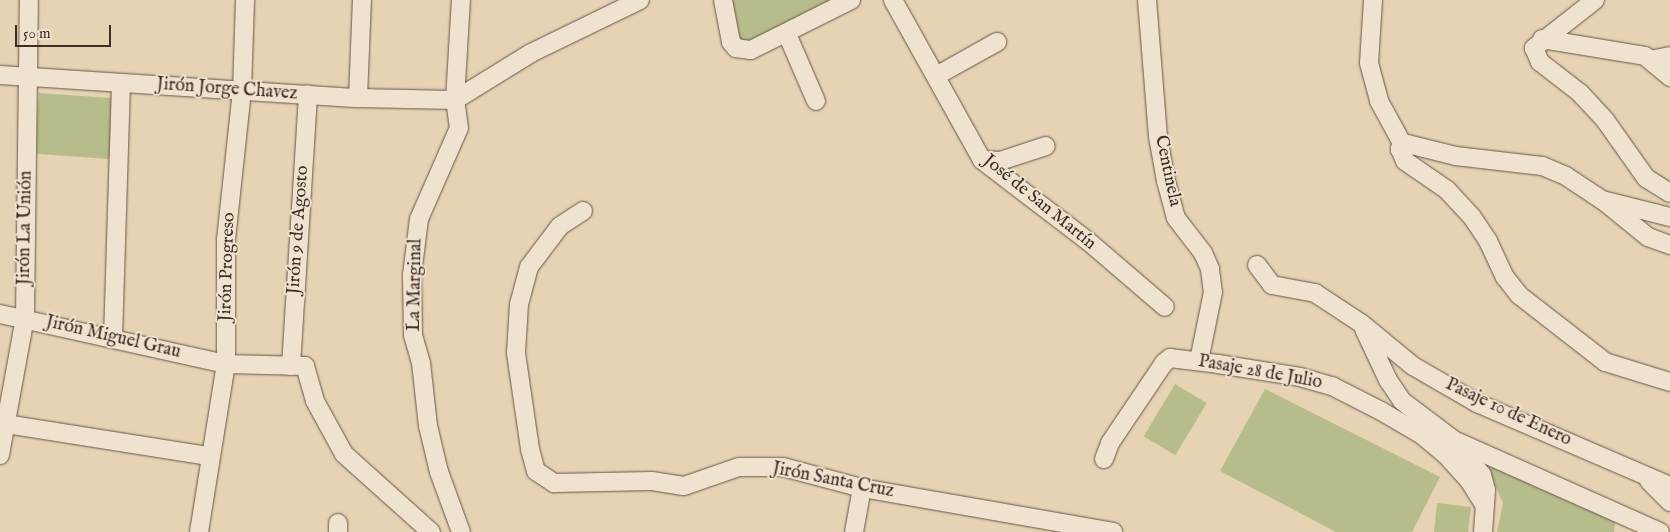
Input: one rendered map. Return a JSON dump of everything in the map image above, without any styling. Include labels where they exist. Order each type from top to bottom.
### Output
[{"type":"street","name":"Jirón La Unión","points":[[0,455],[25,317],[26,76],[29,0]]},
{"type":"street","name":"Jirón Progreso","points":[[199,532],[209,456],[226,364],[226,240],[242,91],[245,0]]},
{"type":"street","points":[[358,98],[362,0]]},
{"type":"street","name":"La Marginal","points":[[461,0],[455,100],[459,128],[419,219],[412,274],[413,335],[421,363],[428,426],[439,472],[461,532]]},
{"type":"street","points":[[455,100],[531,53],[640,0]]},
{"type":"street","points":[[723,0],[731,42],[736,48],[751,50],[787,34],[851,0]]},
{"type":"street","name":"José de San Martín","points":[[893,0],[982,160],[1088,241],[1165,307]]},
{"type":"street","name":"Centinela","points":[[1147,0],[1158,137],[1166,181],[1176,218],[1203,253],[1214,292],[1199,361]]},
{"type":"street","points":[[1374,0],[1369,63],[1379,100],[1403,146],[1400,155],[1405,161],[1447,190],[1472,217],[1488,241],[1505,277],[1519,295],[1605,362],[1670,382]]},
{"type":"street","points":[[1594,0],[1542,39],[1534,48],[1540,62],[1580,93],[1605,120],[1646,178],[1670,193]]},
{"type":"street","points":[[787,34],[816,101]]},
{"type":"street","points":[[1542,39],[1628,52],[1650,60],[1670,77]]},
{"type":"street","points":[[936,76],[997,42]]},
{"type":"street","points":[[1650,60],[1670,56]]},
{"type":"street","name":"Jirón Jorge Chavez","points":[[0,75],[358,98],[455,100]]},
{"type":"street","points":[[112,338],[121,83]]},
{"type":"street","name":"Jirón 9 de Agosto","points":[[308,95],[298,366],[344,454],[431,532]]},
{"type":"street","points":[[982,160],[1000,161],[1046,146]]},
{"type":"street","points":[[1403,146],[1542,166],[1566,176],[1602,200],[1648,237],[1670,245]]},
{"type":"street","points":[[1602,200],[1670,217]]},
{"type":"street","name":"Jirón Santa Cruz","points":[[582,211],[560,226],[529,267],[519,304],[516,353],[530,449],[536,471],[554,483],[652,481],[684,486],[739,467],[783,467],[862,488],[1073,528],[1113,532]]},
{"type":"street","name":"Pasaje 10 de Enero","points":[[1256,265],[1272,285],[1315,293],[1362,324],[1412,366],[1477,403],[1670,486]]},
{"type":"street","name":"Jirón Miguel Grau","points":[[0,314],[25,317],[226,364],[298,366]]},
{"type":"street","points":[[1362,324],[1388,380],[1402,401],[1455,441],[1660,532]]},
{"type":"street","name":"Pasaje 28 de Julio","points":[[1104,459],[1110,443],[1164,364],[1170,358],[1199,361],[1300,377],[1332,386],[1422,435],[1459,468],[1485,506]]},
{"type":"street","points":[[6,424],[209,456]]},
{"type":"street","points":[[1455,441],[1482,475],[1486,490],[1483,532]]},
{"type":"street","points":[[1644,475],[1670,502]]},
{"type":"street","points":[[854,532],[862,488]]},
{"type":"green space","points":[[731,0],[837,0],[739,48]]},
{"type":"green space","points":[[39,93],[114,98],[110,159],[35,154]]},
{"type":"green space","points":[[1175,384],[1207,403],[1175,455],[1144,436]]},
{"type":"green space","points":[[1265,389],[1440,477],[1412,532],[1336,532],[1220,471]]},
{"type":"green space","points":[[1491,465],[1616,516],[1614,532],[1497,532],[1503,503],[1490,473]]},
{"type":"green space","points":[[1437,503],[1471,507],[1468,532],[1434,532]]}]
